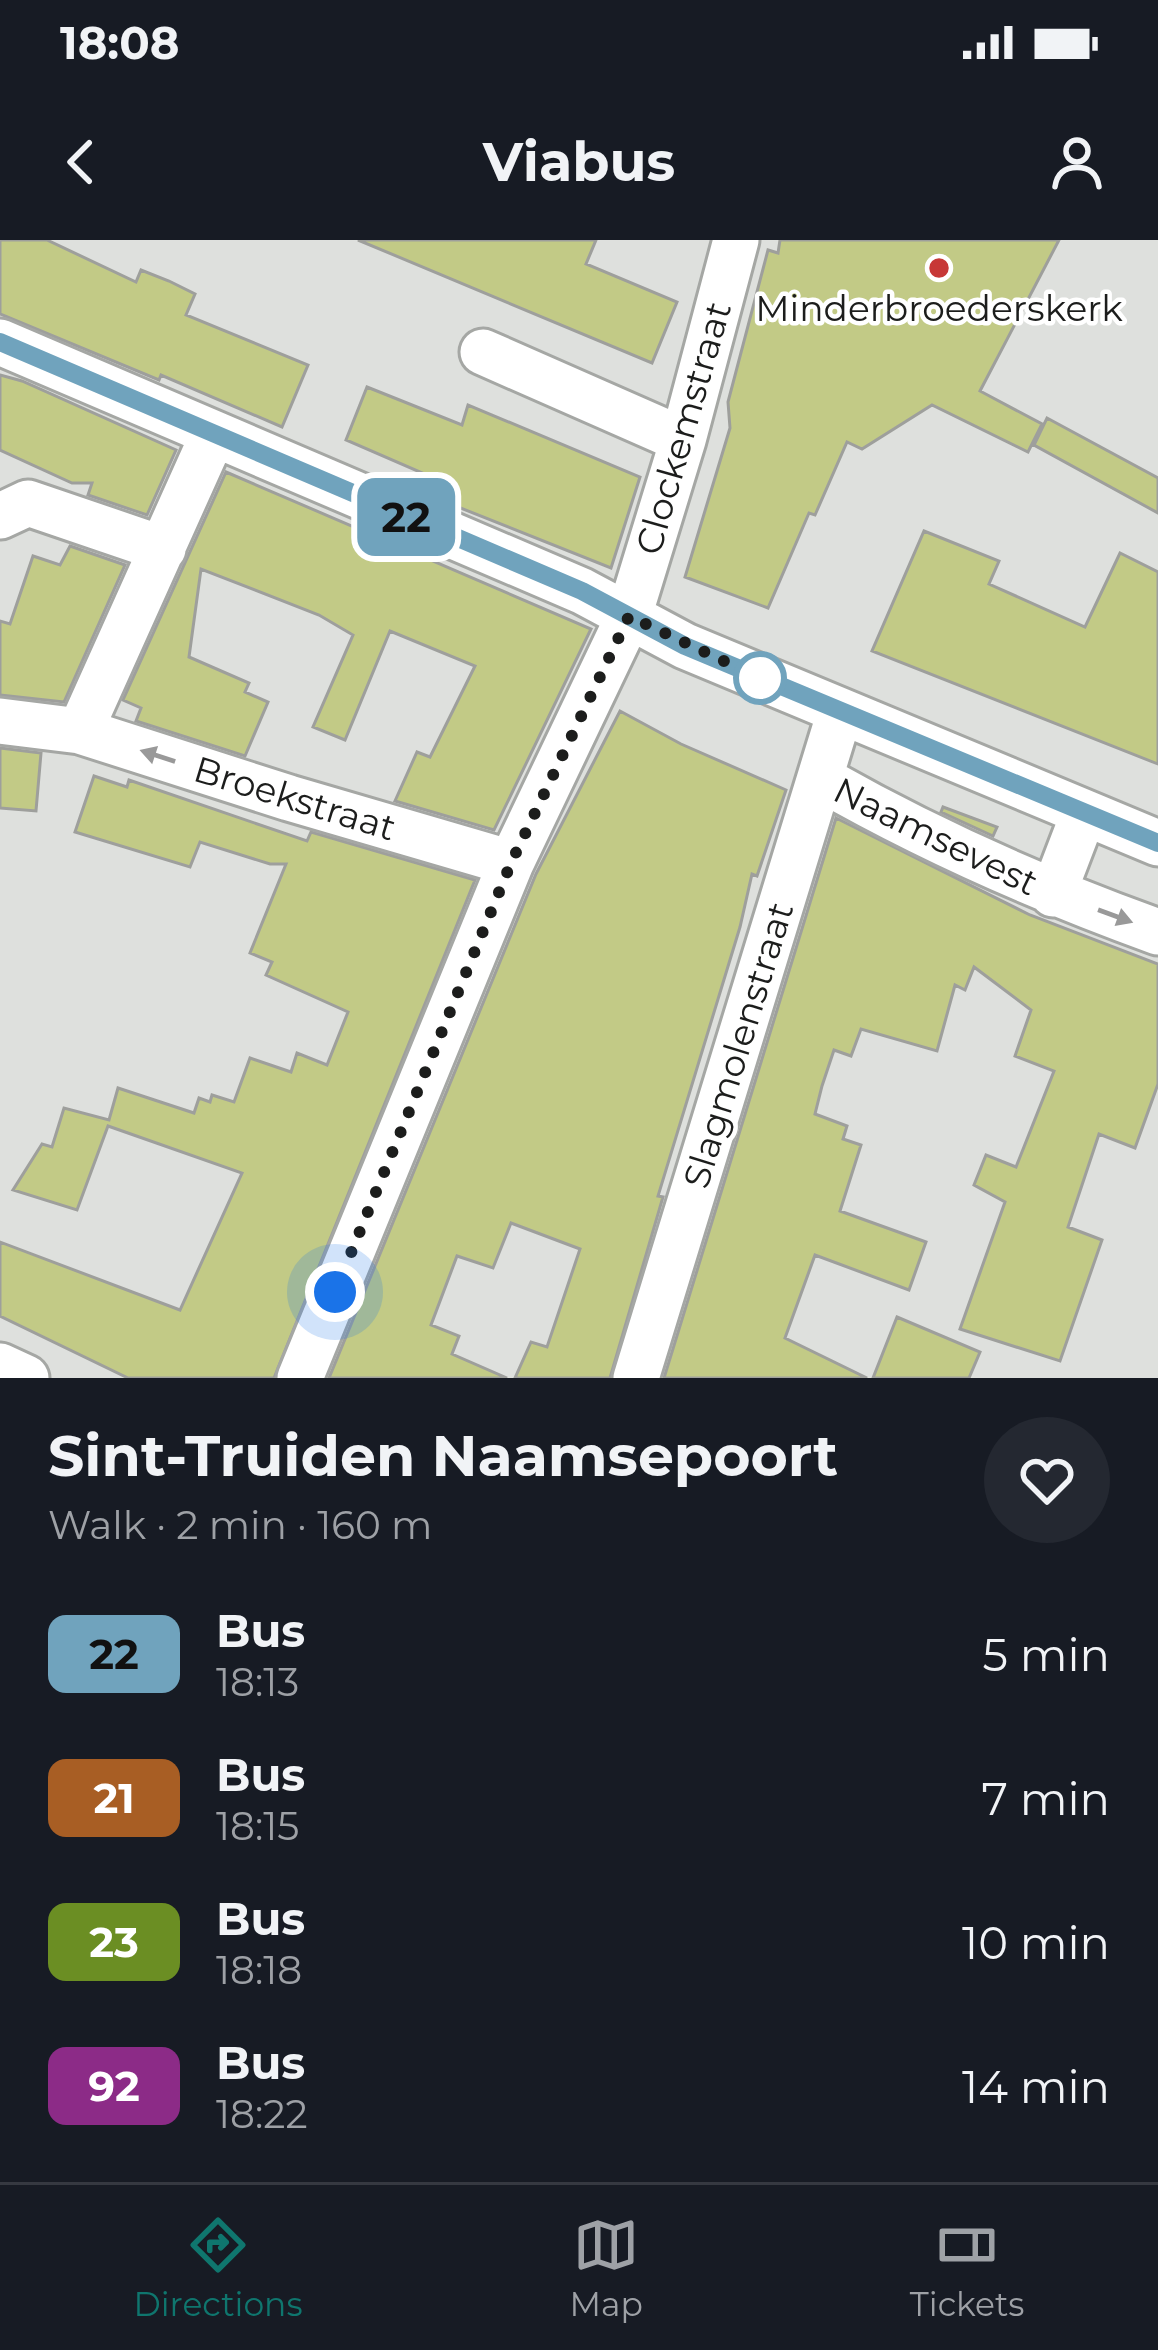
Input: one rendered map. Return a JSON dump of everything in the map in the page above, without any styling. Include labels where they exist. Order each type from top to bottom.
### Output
[{"type":"street","name":"Clockemstraat","points":[[300,1378],[511,863],[629,616],[683,440],[736,240]]},
{"type":"street","name":"Naamsevest","points":[[0,342],[582,591],[685,646],[1158,843]]},
{"type":"street","points":[[483,352],[683,440]]},
{"type":"street","points":[[80,730],[213,435]]},
{"type":"street","points":[[0,515],[28,503],[163,549]]},
{"type":"street","name":"Slagmolenstraat","points":[[637,1378],[840,712]]},
{"type":"street","name":"Broekstraat","points":[[0,721],[80,730],[511,863]]},
{"type":"street","name":"Naamsevest","points":[[820,778],[915,832],[1053,893],[1158,932]]},
{"type":"street","name":"Naamsevest","points":[[1053,893],[1084,813]]},
{"type":"street","points":[[0,1366],[26,1378]]},
{"type":"building","points":[[0,240],[47,240],[136,282],[141,270],[169,281],[195,294],[186,315],[308,365],[282,427],[0,314]]},
{"type":"building","points":[[358,240],[596,240],[586,264],[677,302],[652,363]]},
{"type":"building","points":[[780,240],[1059,240],[980,391],[1042,424],[1028,452],[932,405],[862,449],[847,442],[815,515],[809,513],[768,608],[685,577],[730,428],[728,402],[768,250],[778,253]]},
{"type":"building","points":[[0,375],[176,450],[147,515],[88,495],[92,483],[72,483],[0,450]]},
{"type":"building","points":[[367,387],[462,425],[468,405],[640,477],[611,568],[428,495],[434,478],[346,440]]},
{"type":"building","points":[[1047,418],[1158,478],[1158,513],[1034,445]]},
{"type":"building","points":[[226,472],[591,629],[494,830],[395,801],[417,752],[430,757],[475,666],[390,631],[345,740],[313,727],[353,635],[319,615],[201,569],[189,657],[249,683],[245,692],[268,702],[245,756],[136,721],[141,708],[123,700]]},
{"type":"building","points":[[924,531],[999,561],[989,584],[1085,627],[1120,553],[1158,572],[1158,764],[872,651]]},
{"type":"building","points":[[70,546],[125,565],[64,702],[0,695],[0,621],[10,624],[33,556],[60,565]]},
{"type":"building","points":[[620,711],[786,790],[757,876],[752,874],[610,1378],[515,1378],[531,1342],[547,1347],[580,1249],[511,1223],[493,1268],[457,1256],[431,1325],[459,1336],[452,1354],[507,1378],[329,1378],[536,874]]},
{"type":"building","points":[[0,748],[41,753],[36,811],[0,808]]},
{"type":"building","points":[[94,776],[127,787],[129,780],[307,841],[311,832],[475,880],[274,1378],[128,1378],[0,1316],[0,1242],[180,1310],[242,1173],[108,1126],[77,1210],[13,1190],[42,1144],[52,1147],[64,1108],[109,1120],[118,1088],[194,1113],[199,1098],[210,1102],[212,1095],[234,1102],[250,1058],[291,1072],[297,1053],[327,1065],[348,1012],[266,975],[272,962],[250,953],[286,864],[270,864],[200,842],[190,867],[75,832]]},
{"type":"building","points":[[943,807],[997,827],[993,836],[941,812]]},
{"type":"building","points":[[836,818],[1030,915],[1158,964],[1158,1084],[1135,1148],[1099,1134],[1068,1227],[1102,1240],[1060,1361],[960,1329],[1005,1202],[974,1185],[986,1155],[1016,1167],[1054,1071],[1015,1056],[1031,1010],[974,967],[965,990],[955,985],[937,1051],[861,1029],[851,1056],[834,1050],[822,1086],[815,1114],[847,1126],[843,1139],[861,1145],[840,1211],[926,1242],[909,1290],[815,1255],[785,1338],[867,1378],[664,1378]]},
{"type":"building","points":[[897,1317],[980,1352],[969,1378],[873,1378]]},
{"type":"bus line","name":"22","points":[[0,342],[582,591],[685,646],[1158,843]]},
{"type":"place","name":"Minderbroederskerk","points":[[939,268]]},
{"type":"route","points":[[335,1292],[511,863],[629,616],[760,678]]}]
